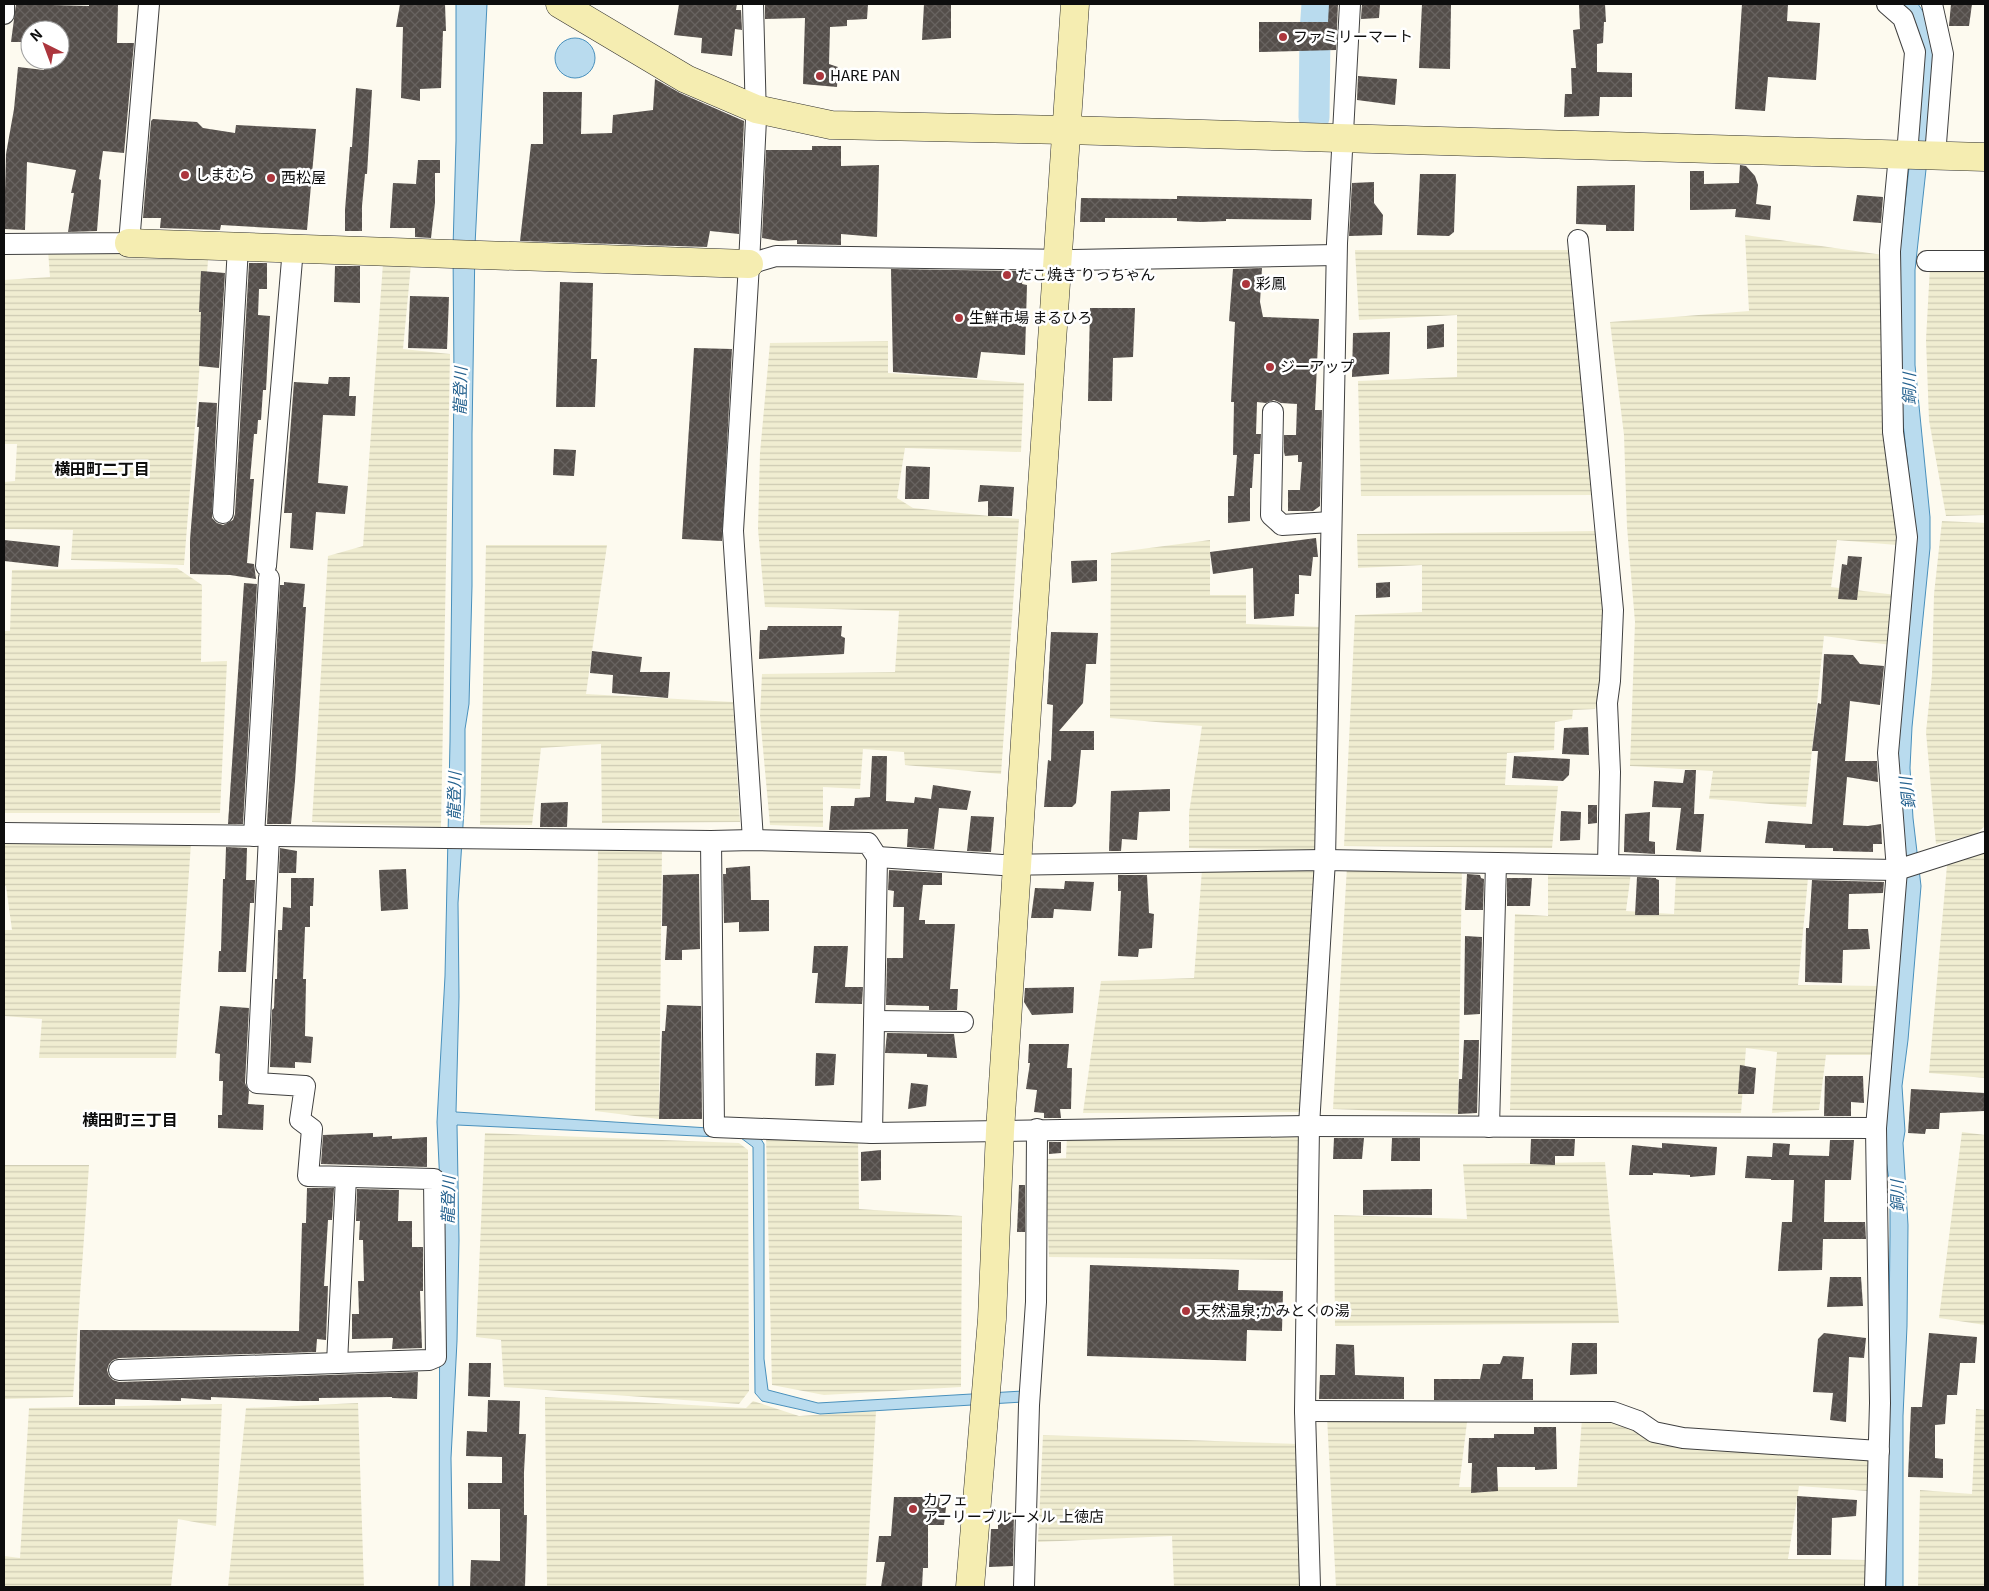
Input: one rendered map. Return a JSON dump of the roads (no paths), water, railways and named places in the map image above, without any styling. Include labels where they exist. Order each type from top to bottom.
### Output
[{"type":"street","points":[[4,4],[4,14]]},
{"type":"street","points":[[129,243],[149,4]]},
{"type":"street","points":[[560,4],[686,79],[756,109],[832,125],[1985,157]]},
{"type":"street","points":[[753,4],[756,109],[733,531],[753,840]]},
{"type":"street","points":[[970,1587],[992,1319],[1000,1131],[1075,4]]},
{"type":"street","points":[[1310,1587],[1304,1410],[1309,1126],[1325,860],[1336,255],[1344,139],[1350,4]]},
{"type":"street","points":[[1887,4],[1903,18],[1915,52],[1917,156]]},
{"type":"street","points":[[1875,1587],[1880,1398],[1876,1128],[1897,870],[1888,753],[1907,537],[1893,422],[1890,251],[1943,54],[1932,4]]},
{"type":"street","points":[[1578,240],[1613,610],[1610,681],[1607,703],[1610,772],[1608,864]]},
{"type":"street","points":[[4,244],[129,243],[749,264],[776,256],[1057,259],[1336,255]]},
{"type":"street","points":[[223,513],[238,247]]},
{"type":"street","points":[[119,1370],[429,1360],[436,1358],[434,1179],[308,1176],[312,1129],[300,1120],[305,1086],[257,1083],[267,572],[293,248]]},
{"type":"street","points":[[1927,261],[1985,261]]},
{"type":"street","points":[[1273,412],[1271,515],[1282,525],[1331,522]]},
{"type":"street","points":[[4,834],[753,840],[868,843],[878,857],[872,1133]]},
{"type":"street","points":[[711,841],[714,1127],[872,1133],[1309,1126],[1876,1128]]},
{"type":"street","points":[[878,857],[1018,864],[1325,860],[1897,870],[1985,842]]},
{"type":"street","points":[[1490,1127],[1496,863]]},
{"type":"street","points":[[874,1021],[963,1022]]},
{"type":"street","points":[[1024,1587],[1029,1405],[1036,1302],[1037,1129]]},
{"type":"street","points":[[337,1363],[346,1177]]},
{"type":"street","points":[[1304,1410],[1613,1412],[1638,1421],[1654,1432],[1683,1438],[1879,1451]]},
{"type":"water","name":"龍登川","points":[[456,4],[487,4],[475,245],[472,586],[469,704],[465,729],[465,794],[458,903],[459,997],[456,1112],[756,1131],[764,1144],[764,1359],[768,1390],[818,1403],[1023,1391],[1023,1402],[820,1414],[762,1401],[755,1393],[753,1147],[741,1138],[457,1125],[459,1240],[457,1341],[451,1458],[453,1587],[439,1587],[440,1185],[437,1122],[445,976],[450,742]]},
{"type":"water","name":"銅川","points":[[1893,4],[1918,4],[1932,25],[1938,60],[1915,270],[1915,365],[1930,517],[1930,548],[1912,727],[1910,768],[1913,818],[1921,886],[1908,1040],[1902,1086],[1908,1225],[1907,1326],[1903,1416],[1903,1587],[1886,1587],[1890,1186],[1885,1154],[1896,774],[1915,530],[1903,423],[1899,343],[1899,257],[1919,78]]},
{"type":"water","points":[[575,38],[589,44],[595,58],[589,72],[575,78],[561,72],[555,58],[561,44]]},
{"type":"waterway","points":[[1314,117],[1317,4]]},
{"type":"place","name":"ファミリーマート","points":[[1283,37]]},
{"type":"place","name":"HARE PAN","points":[[820,76]]},
{"type":"place","name":"しまむら","points":[[185,175]]},
{"type":"place","name":"西松屋","points":[[271,178]]},
{"type":"place","name":"たこ焼き りっちゃん","points":[[1007,275]]},
{"type":"place","name":"彩鳳","points":[[1246,284]]},
{"type":"place","name":"生鮮市場 まるひろ","points":[[959,318]]},
{"type":"place","name":"ジーアップ","points":[[1270,367]]},
{"type":"place","name":"天然温泉;かみとくの湯","points":[[1186,1311]]},
{"type":"place","name":"カフェ アーリーブルーメル 上徳店","points":[[913,1509]]},
{"type":"district","name":"横田町二丁目","points":[[102,469]]},
{"type":"district","name":"横田町三丁目","points":[[130,1120]]}]
